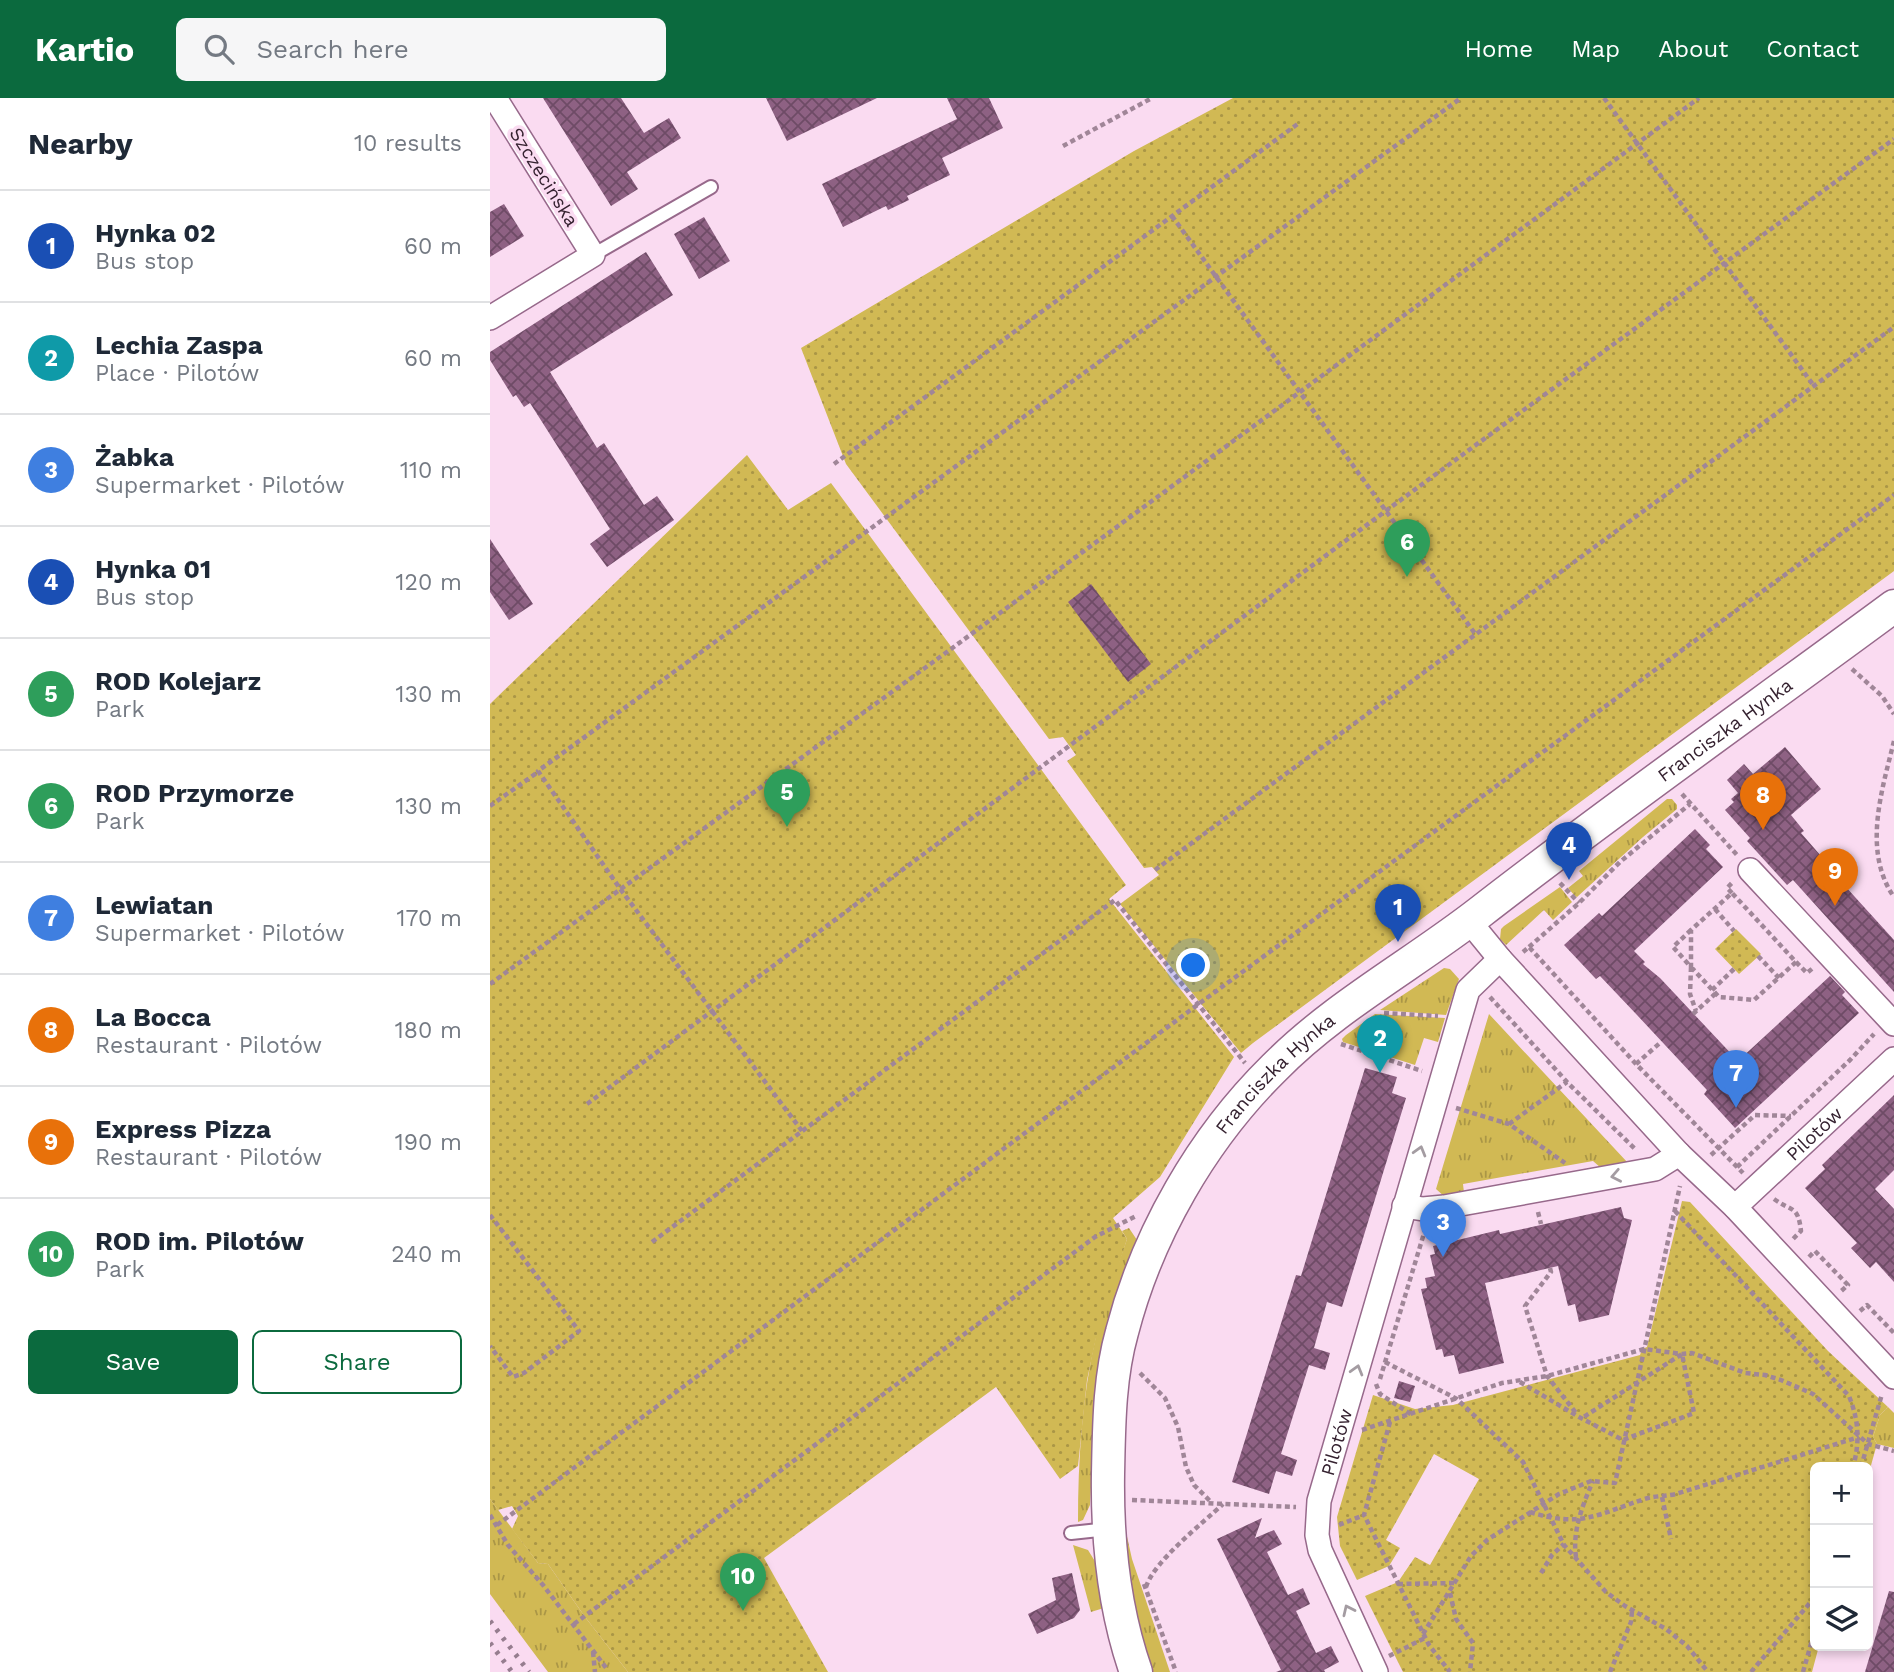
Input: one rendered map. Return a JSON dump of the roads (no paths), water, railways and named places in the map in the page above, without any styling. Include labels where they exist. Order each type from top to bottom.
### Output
[{"type":"street","name":"Szczecińska","points":[[495,98],[593,255]]},
{"type":"street","points":[[490,318],[593,255]]},
{"type":"street","name":"Franciszka Hynka","points":[[1136,1672],[1115,1588],[1108,1514],[1112,1384],[1121,1334],[1143,1264],[1173,1205],[1205,1153],[1260,1083],[1308,1036],[1894,606]]},
{"type":"street","points":[[1750,870],[1889,1018]]},
{"type":"street","points":[[1469,920],[1508,958],[1679,1154],[1735,1207],[1883,1385]]},
{"type":"street","name":"Pilotów","points":[[1375,1668],[1320,1550],[1317,1535],[1319,1501],[1468,990],[1508,958]]},
{"type":"street","name":"Pilotów","points":[[1735,1207],[1894,1059]]},
{"type":"street","points":[[1404,1206],[1423,1209],[1444,1207],[1655,1169],[1679,1154]]},
{"type":"lane","points":[[593,255],[710,187]]},
{"type":"lane","points":[[1071,1533],[1108,1514]]},
{"type":"railway","points":[[490,1621],[529,1672]]},
{"type":"railway","points":[[490,1643],[512,1672]]},
{"type":"place","name":"ROD Przymorze","points":[[1407,577]]},
{"type":"place","name":"ROD Kolejarz","points":[[787,827]]},
{"type":"place","name":"La Bocca","points":[[1763,830]]},
{"type":"place","name":"Hynka 01","points":[[1569,880]]},
{"type":"place","name":"Express Pizza","points":[[1835,906]]},
{"type":"place","name":"Hynka 02","points":[[1398,942]]},
{"type":"place","name":"Lechia Zaspa","points":[[1380,1073]]},
{"type":"place","name":"Lewiatan","points":[[1736,1108]]},
{"type":"place","name":"Żabka","points":[[1443,1257]]},
{"type":"place","name":"ROD im. Pilotów","points":[[743,1611]]}]
